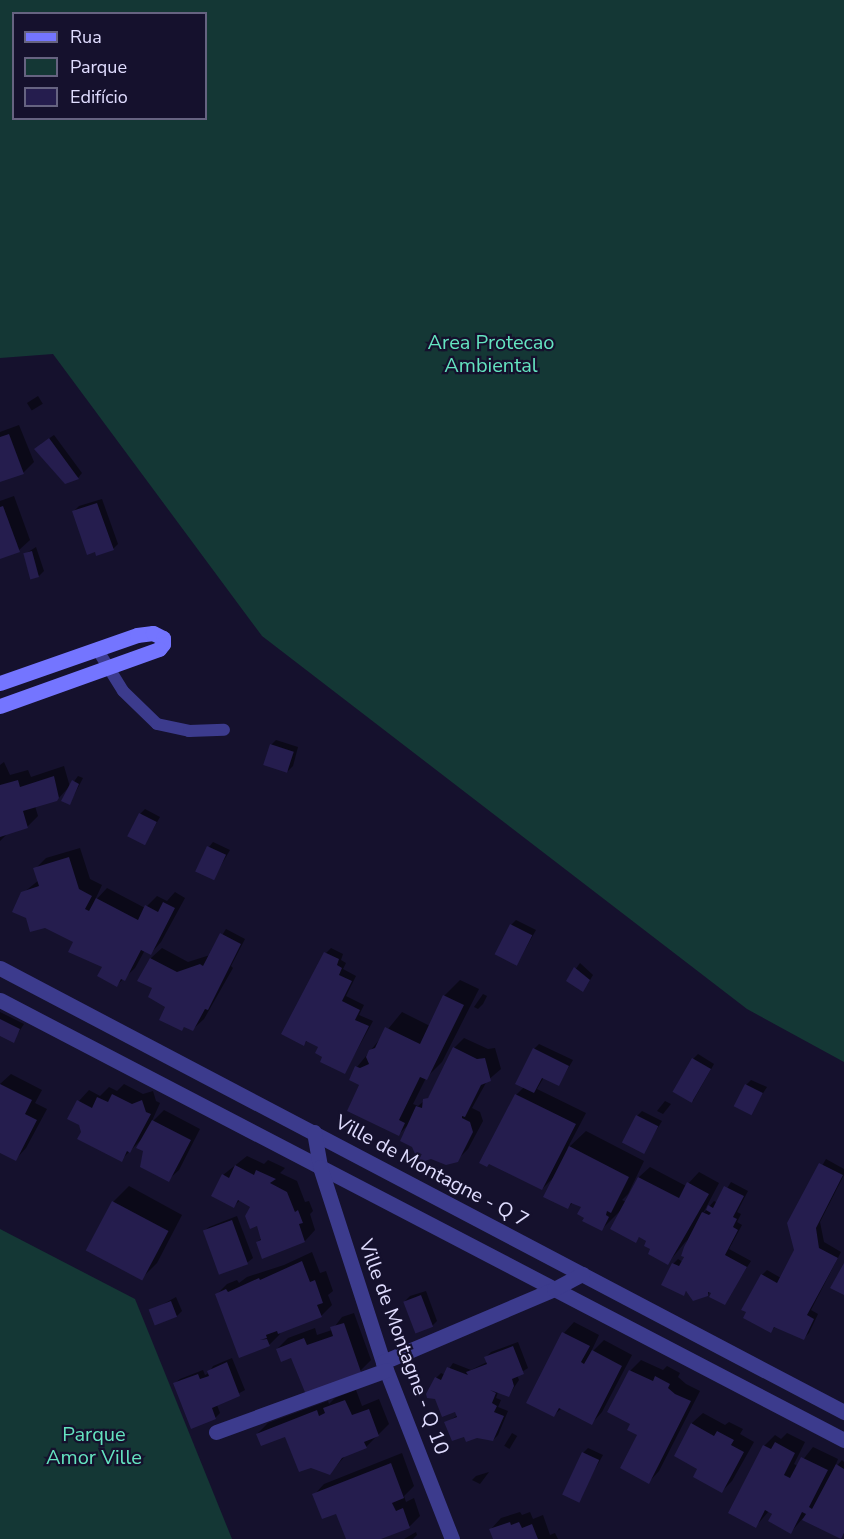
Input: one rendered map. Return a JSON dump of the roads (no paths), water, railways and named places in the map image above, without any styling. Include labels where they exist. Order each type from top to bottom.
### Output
[{"type":"street","points":[[0,683],[137,635],[153,633],[159,635],[164,642],[159,649],[0,706]]},
{"type":"street","name":"Ville de Montagne - Q 7","points":[[0,968],[844,1412]]},
{"type":"street","points":[[0,1000],[844,1440]]},
{"type":"street","name":"Ville de Montagne - Q 10","points":[[314,1132],[320,1167],[385,1366],[452,1539]]},
{"type":"street","points":[[216,1432],[385,1366],[582,1274]]},
{"type":"lane","points":[[97,649],[107,669],[123,691],[157,724],[189,731],[224,730]]},
{"type":"park label","name":"Area Protecao Ambiental","points":[[491,354]]},
{"type":"park label","name":"Parque Amor Ville","points":[[94,1446]]}]
